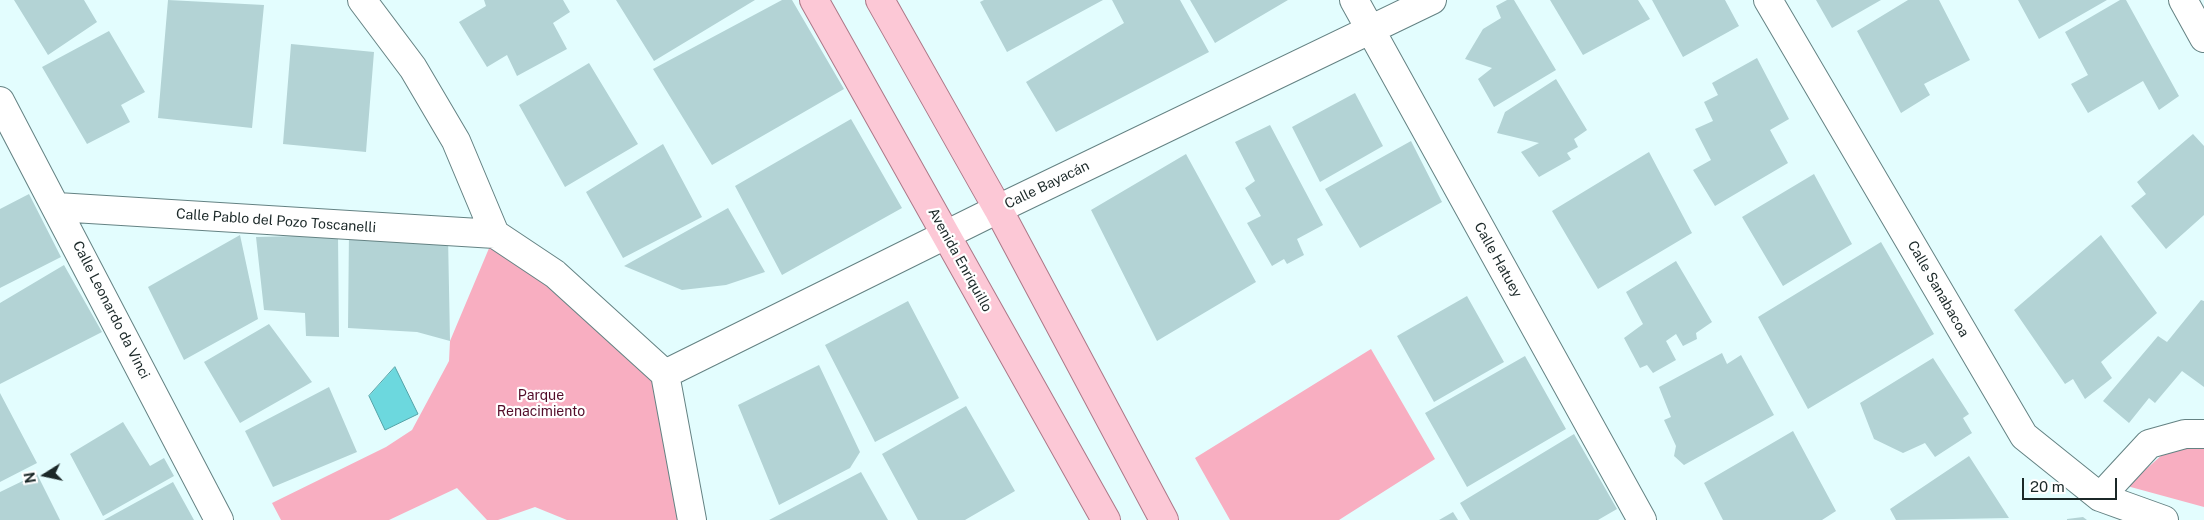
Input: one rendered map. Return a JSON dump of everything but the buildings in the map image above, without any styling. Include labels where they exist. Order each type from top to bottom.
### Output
[{"type":"main road","name":"Avenida Enriquillo","points":[[814,0],[1106,520]]},
{"type":"main road","points":[[880,0],[998,209],[1164,520]]},
{"type":"street","points":[[362,0],[413,68],[456,141],[495,234],[555,274],[665,374],[692,520]]},
{"type":"street","name":"Calle Hatuey","points":[[1354,0],[1642,520]]},
{"type":"street","name":"Calle Bayacán","points":[[665,374],[947,236],[998,209],[1432,0]]},
{"type":"street","name":"Calle Sanabacoa","points":[[1768,0],[2024,436],[2100,497],[2164,520]]},
{"type":"street","points":[[2183,0],[2204,38]]},
{"type":"street","name":"Calle Leonardo da Vinci","points":[[0,101],[219,520]]},
{"type":"street","name":"Calle Pablo del Pozo Toscanelli","points":[[57,207],[495,234]]},
{"type":"street","points":[[2100,497],[2149,444],[2185,434],[2204,434]]},
{"type":"green space","name":"Parque Renacimiento","points":[[495,234],[665,374],[692,520],[567,520],[535,507],[498,520],[487,520],[457,488],[389,520],[281,520],[272,503],[386,447],[412,430],[449,361],[450,341]]},
{"type":"green space","points":[[1371,349],[1435,459],[1339,520],[1230,520],[1195,458]]},
{"type":"green space","points":[[2204,443],[2204,507],[2127,486],[2171,447]]},
{"type":"water","points":[[395,367],[418,414],[385,430],[369,396]]}]
